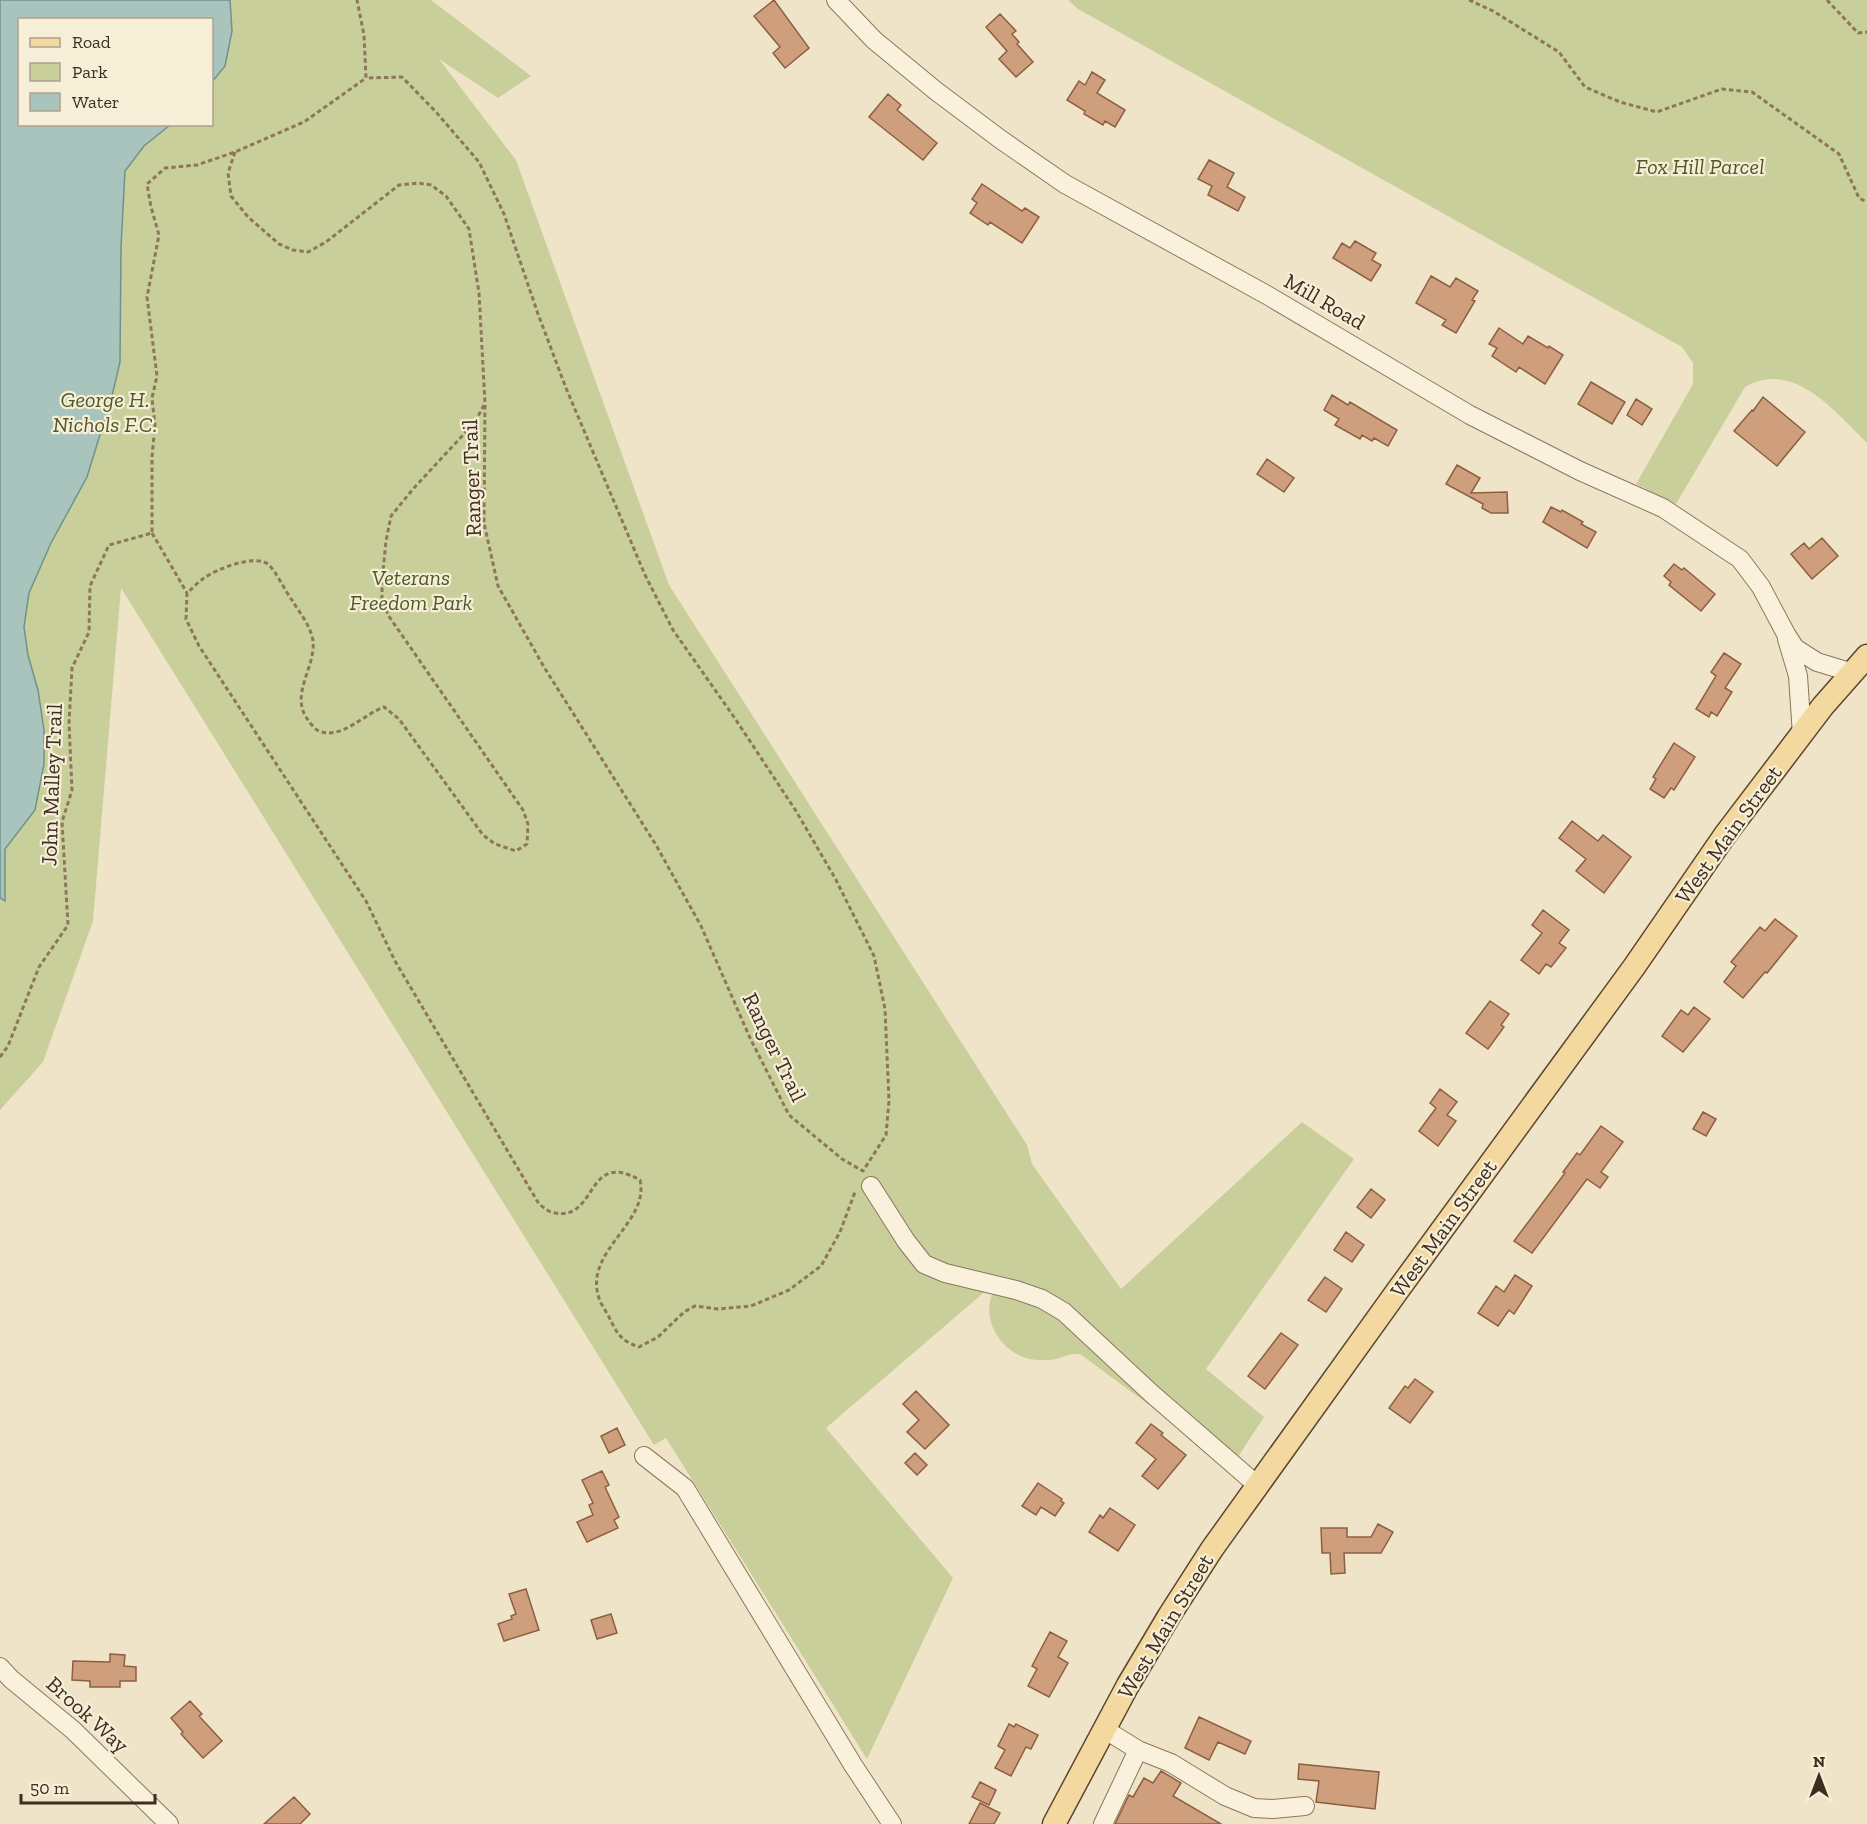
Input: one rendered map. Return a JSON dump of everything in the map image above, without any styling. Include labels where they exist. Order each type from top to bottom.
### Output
[{"type":"main road","name":"West Main Street","points":[[1054,1824],[1104,1729],[1168,1616],[1212,1549],[1628,975],[1725,836],[1850,672],[1867,656]]},
{"type":"street","name":"Mill Road","points":[[836,0],[874,40],[936,91],[999,139],[1065,184],[1267,295],[1470,415],[1580,471],[1663,508],[1740,559],[1761,587],[1795,648],[1806,656],[1850,672]]},
{"type":"street","name":"Mill Road","points":[[1786,634],[1798,676],[1802,735]]},
{"type":"street","points":[[862,1182],[924,1264],[945,1273],[1033,1296],[1064,1312],[1151,1393],[1257,1485]]},
{"type":"street","points":[[644,1456],[685,1488],[852,1765],[892,1824]]},
{"type":"street","name":"Brook Way","points":[[0,1667],[11,1679],[81,1737],[169,1824]]},
{"type":"street","points":[[1104,1729],[1138,1750],[1171,1763],[1225,1796],[1254,1808],[1305,1806]]},
{"type":"street","points":[[1103,1824],[1138,1750]]},
{"type":"path","points":[[357,0],[364,36],[366,78]]},
{"type":"path","points":[[1469,0],[1493,11],[1559,52],[1585,87],[1620,102],[1657,111],[1722,89],[1752,92],[1839,153],[1859,198],[1867,202]]},
{"type":"path","points":[[1827,0],[1858,33],[1867,32]]},
{"type":"path","points":[[402,77],[436,111],[479,162],[504,214],[566,388],[645,575],[673,630],[735,717],[796,811],[835,878],[874,956],[885,1009],[889,1101],[886,1136],[821,1266],[789,1290],[751,1306],[718,1309],[695,1306],[684,1312],[658,1337],[639,1347],[625,1342],[616,1332],[599,1298],[597,1280],[600,1264],[639,1204],[642,1190],[640,1180],[628,1174],[615,1172],[603,1175],[580,1207],[568,1212],[555,1214],[539,1204],[395,961],[366,901],[199,646],[186,619],[187,593],[152,533],[152,457],[155,425],[152,398],[157,376],[147,297],[159,235],[147,184],[165,168],[197,165],[235,152],[304,122],[366,78],[402,77]]},
{"type":"path","name":"Ranger Trail","points":[[235,152],[228,173],[231,196],[248,217],[279,244],[293,250],[308,252],[326,242],[399,185],[418,183],[431,186],[446,196],[469,229],[479,293],[485,403],[484,523],[498,586],[544,666],[657,845],[701,926],[750,1038],[789,1115],[842,1159],[862,1182]]},
{"type":"path","points":[[187,593],[205,577],[237,564],[256,560],[268,565],[305,621],[313,638],[314,652],[301,696],[301,709],[317,730],[331,733],[343,730],[384,707],[399,719],[483,836],[495,844],[516,851],[527,844],[528,824],[523,810],[388,615],[382,598],[382,564],[391,516],[475,422],[485,403]]},
{"type":"path","name":"John Malley Trail","points":[[0,1057],[8,1046],[39,967],[68,925],[62,822],[72,790],[69,723],[72,668],[89,632],[90,586],[109,545],[152,533]]},
{"type":"green space","name":"Veterans Freedom Park","points":[[0,0],[431,0],[531,76],[498,98],[439,59],[516,160],[669,585],[1027,1145],[1032,1164],[1121,1289],[1302,1122],[1354,1159],[1206,1369],[1264,1417],[1232,1466],[1080,1354],[1052,1360],[1036,1360],[1009,1349],[991,1323],[989,1313],[993,1292],[988,1289],[826,1428],[953,1578],[867,1759],[666,1438],[654,1445],[121,588],[93,921],[43,1062],[0,1110]]},
{"type":"green space","name":"Fox Hill Parcel","points":[[1068,0],[1867,0],[1867,443],[1827,404],[1812,393],[1797,384],[1780,380],[1763,380],[1745,387],[1676,504],[1636,484],[1693,384],[1693,363],[1682,347],[1078,9]]},
{"type":"water","points":[[0,0],[230,0],[232,31],[225,66],[213,81],[213,18],[18,18],[18,126],[169,126],[144,146],[125,171],[121,247],[120,362],[87,477],[51,543],[29,593],[24,627],[44,730],[44,764],[35,810],[5,849],[5,901],[0,898]]},
{"type":"building","points":[[774,0],[809,48],[785,68],[773,53],[780,47],[754,16]]},
{"type":"building","points":[[1000,14],[1016,31],[1012,34],[1019,42],[1017,44],[1033,62],[1016,77],[999,59],[1007,51],[986,27]]},
{"type":"building","points":[[1092,72],[1105,80],[1097,93],[1125,110],[1115,127],[1105,121],[1103,125],[1084,114],[1085,111],[1067,100],[1079,81],[1085,85]]},
{"type":"building","points":[[888,94],[901,105],[897,110],[937,143],[923,160],[869,117]]},
{"type":"building","points":[[1209,160],[1234,173],[1227,187],[1245,197],[1238,211],[1208,195],[1212,186],[1198,179]]},
{"type":"building","points":[[982,184],[1022,211],[1025,208],[1039,217],[1022,243],[990,222],[988,225],[970,213],[977,203],[972,199]]},
{"type":"building","points":[[1355,241],[1376,253],[1372,260],[1381,265],[1371,281],[1333,258],[1342,243],[1350,248]]},
{"type":"building","points":[[1431,276],[1450,287],[1456,278],[1478,291],[1472,300],[1475,301],[1456,333],[1442,325],[1446,320],[1416,303]]},
{"type":"building","points":[[1499,328],[1523,344],[1528,336],[1563,355],[1545,384],[1519,367],[1516,372],[1492,356],[1497,348],[1489,344]]},
{"type":"building","points":[[1591,382],[1625,402],[1612,424],[1578,404]]},
{"type":"building","points":[[1332,395],[1348,405],[1350,402],[1397,430],[1388,446],[1374,438],[1372,441],[1362,435],[1360,439],[1335,425],[1339,419],[1324,410]]},
{"type":"building","points":[[1763,397],[1805,432],[1777,466],[1734,431]]},
{"type":"building","points":[[1636,399],[1652,409],[1642,425],[1627,415]]},
{"type":"building","points":[[1267,459],[1294,478],[1284,492],[1257,474]]},
{"type":"building","points":[[1457,465],[1480,478],[1471,493],[1507,492],[1508,513],[1491,513],[1482,508],[1483,504],[1446,484]]},
{"type":"building","points":[[1551,507],[1561,512],[1562,510],[1596,532],[1587,548],[1543,522]]},
{"type":"building","points":[[1822,538],[1838,556],[1812,579],[1791,554],[1804,543],[1809,549]]},
{"type":"building","points":[[1674,564],[1682,570],[1684,568],[1715,594],[1701,611],[1669,585],[1671,582],[1664,576]]},
{"type":"building","points":[[1724,653],[1741,664],[1725,688],[1732,692],[1717,716],[1711,712],[1709,717],[1696,709],[1716,676],[1711,672]]},
{"type":"building","points":[[1674,743],[1695,757],[1674,790],[1671,788],[1664,798],[1650,789],[1656,779],[1653,777]]},
{"type":"building","points":[[1572,821],[1598,841],[1603,835],[1631,857],[1604,893],[1576,871],[1586,859],[1559,838]]},
{"type":"building","points":[[1543,910],[1569,930],[1559,943],[1566,948],[1551,967],[1546,964],[1539,974],[1521,960],[1542,933],[1532,925]]},
{"type":"building","points":[[1775,919],[1797,936],[1743,998],[1724,982],[1736,966],[1731,962],[1760,927],[1765,931]]},
{"type":"building","points":[[1490,1001],[1509,1014],[1501,1025],[1504,1027],[1488,1049],[1466,1033]]},
{"type":"building","points":[[1694,1007],[1710,1019],[1683,1052],[1662,1036],[1681,1010],[1688,1015]]},
{"type":"building","points":[[1440,1089],[1457,1102],[1447,1115],[1456,1121],[1438,1146],[1419,1131],[1436,1108],[1430,1103]]},
{"type":"building","points":[[1703,1112],[1716,1119],[1706,1136],[1693,1129]]},
{"type":"building","points":[[1601,1126],[1623,1142],[1601,1172],[1608,1177],[1600,1188],[1587,1179],[1532,1253],[1514,1241],[1565,1173],[1563,1172],[1577,1153],[1580,1155]]},
{"type":"building","points":[[1371,1189],[1385,1200],[1371,1218],[1357,1207]]},
{"type":"building","points":[[1346,1232],[1364,1245],[1352,1262],[1334,1250]]},
{"type":"building","points":[[1515,1275],[1532,1286],[1514,1314],[1509,1310],[1498,1326],[1478,1313],[1496,1286],[1504,1292]]},
{"type":"building","points":[[1325,1277],[1342,1289],[1326,1312],[1308,1300]]},
{"type":"building","points":[[1281,1333],[1298,1345],[1265,1389],[1248,1376]]},
{"type":"building","points":[[1415,1379],[1433,1392],[1410,1423],[1389,1408],[1405,1386],[1408,1388]]},
{"type":"building","points":[[916,1391],[949,1425],[925,1449],[907,1432],[919,1420],[903,1404]]},
{"type":"building","points":[[1151,1424],[1186,1455],[1158,1489],[1142,1476],[1156,1459],[1136,1443]]},
{"type":"building","points":[[617,1428],[625,1445],[609,1453],[601,1436]]},
{"type":"building","points":[[915,1453],[927,1465],[917,1475],[905,1463]]},
{"type":"building","points":[[602,1471],[609,1485],[605,1487],[619,1517],[614,1520],[618,1528],[587,1542],[577,1522],[593,1515],[589,1505],[593,1503],[582,1480]]},
{"type":"building","points":[[1038,1483],[1062,1499],[1064,1503],[1055,1516],[1041,1507],[1036,1515],[1022,1506]]},
{"type":"building","points":[[1110,1508],[1135,1525],[1118,1551],[1089,1532],[1100,1515],[1103,1518]]},
{"type":"building","points":[[1378,1524],[1393,1532],[1381,1553],[1344,1553],[1345,1573],[1331,1574],[1330,1553],[1322,1553],[1321,1528],[1347,1528],[1347,1537],[1371,1537]]},
{"type":"building","points":[[526,1589],[539,1630],[504,1641],[498,1624],[512,1619],[511,1616],[516,1614],[509,1594]]},
{"type":"building","points":[[611,1614],[617,1633],[597,1639],[591,1620]]},
{"type":"building","points":[[1050,1632],[1067,1641],[1058,1657],[1068,1663],[1049,1697],[1028,1686],[1037,1669],[1032,1666]]},
{"type":"building","points":[[110,1654],[125,1655],[124,1666],[136,1667],[136,1681],[120,1681],[120,1687],[90,1687],[90,1681],[72,1680],[73,1661],[110,1662]]},
{"type":"building","points":[[190,1701],[202,1714],[199,1716],[222,1741],[203,1758],[181,1734],[183,1732],[171,1718]]},
{"type":"building","points":[[1199,1717],[1251,1741],[1245,1754],[1218,1742],[1209,1760],[1185,1748]]},
{"type":"building","points":[[1009,1724],[1014,1727],[1016,1724],[1038,1735],[1031,1749],[1026,1747],[1011,1776],[995,1768],[1005,1750],[998,1746]]},
{"type":"building","points":[[1299,1764],[1379,1772],[1375,1809],[1316,1802],[1319,1781],[1298,1779]]},
{"type":"building","points":[[1161,1771],[1181,1783],[1173,1796],[1221,1824],[1115,1824],[1129,1795],[1133,1797],[1144,1778],[1153,1783]]},
{"type":"building","points":[[980,1782],[996,1790],[989,1805],[972,1797]]},
{"type":"building","points":[[294,1797],[310,1814],[300,1824],[264,1824]]},
{"type":"building","points":[[980,1803],[1000,1813],[994,1824],[969,1824]]},
{"type":"park label","name":"George H. Nichols F.C.","points":[[105,412]]}]
